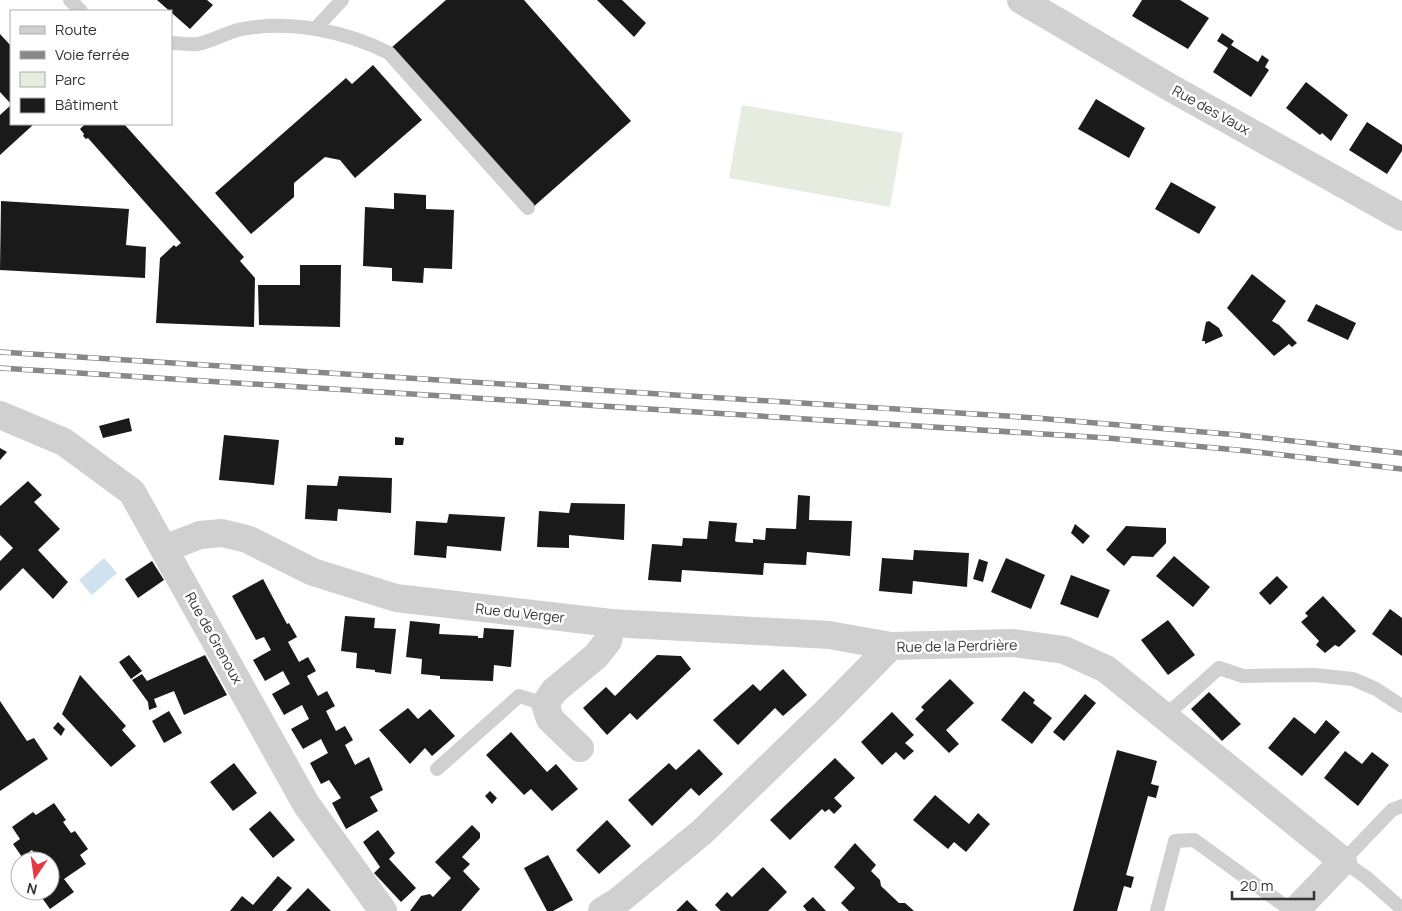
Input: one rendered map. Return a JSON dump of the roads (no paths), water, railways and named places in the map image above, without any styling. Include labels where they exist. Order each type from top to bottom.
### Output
[{"type":"street","name":"Rue des Vaux","points":[[1021,0],[1171,88],[1402,217]]},
{"type":"street","name":"Rue de Grenoux","points":[[0,415],[64,442],[132,492],[306,804],[383,911]]},
{"type":"street","name":"Rue du Verger","points":[[164,549],[200,535],[222,533],[247,539],[314,572],[396,598],[611,623],[829,635],[891,646]]},
{"type":"street","points":[[580,748],[550,719],[545,704],[554,691],[596,656],[608,641],[611,623]]},
{"type":"street","name":"Rue de la Perdrière","points":[[602,911],[617,902],[702,832],[891,646],[1013,643],[1064,650],[1106,670],[1343,861]]},
{"type":"street","points":[[1293,911],[1343,861]]},
{"type":"lane","points":[[70,0],[80,10]]},
{"type":"lane","points":[[315,29],[342,0]]},
{"type":"lane","points":[[172,43],[197,44],[242,29],[272,27],[335,31],[364,40],[389,53],[528,208]]},
{"type":"lane","points":[[1164,717],[1219,668],[1242,676],[1314,676],[1353,679],[1376,689],[1402,706]]},
{"type":"lane","points":[[437,770],[519,696],[545,704]]},
{"type":"lane","points":[[1402,806],[1392,810],[1343,861],[1367,878],[1402,909]]},
{"type":"lane","points":[[1157,911],[1176,841],[1194,840],[1293,911]]},
{"type":"water","points":[[104,558],[117,573],[92,595],[79,580]]},
{"type":"railway","points":[[0,352],[1036,418],[1239,435],[1402,453]]},
{"type":"railway","points":[[0,368],[1107,438],[1248,451],[1402,469]]}]
